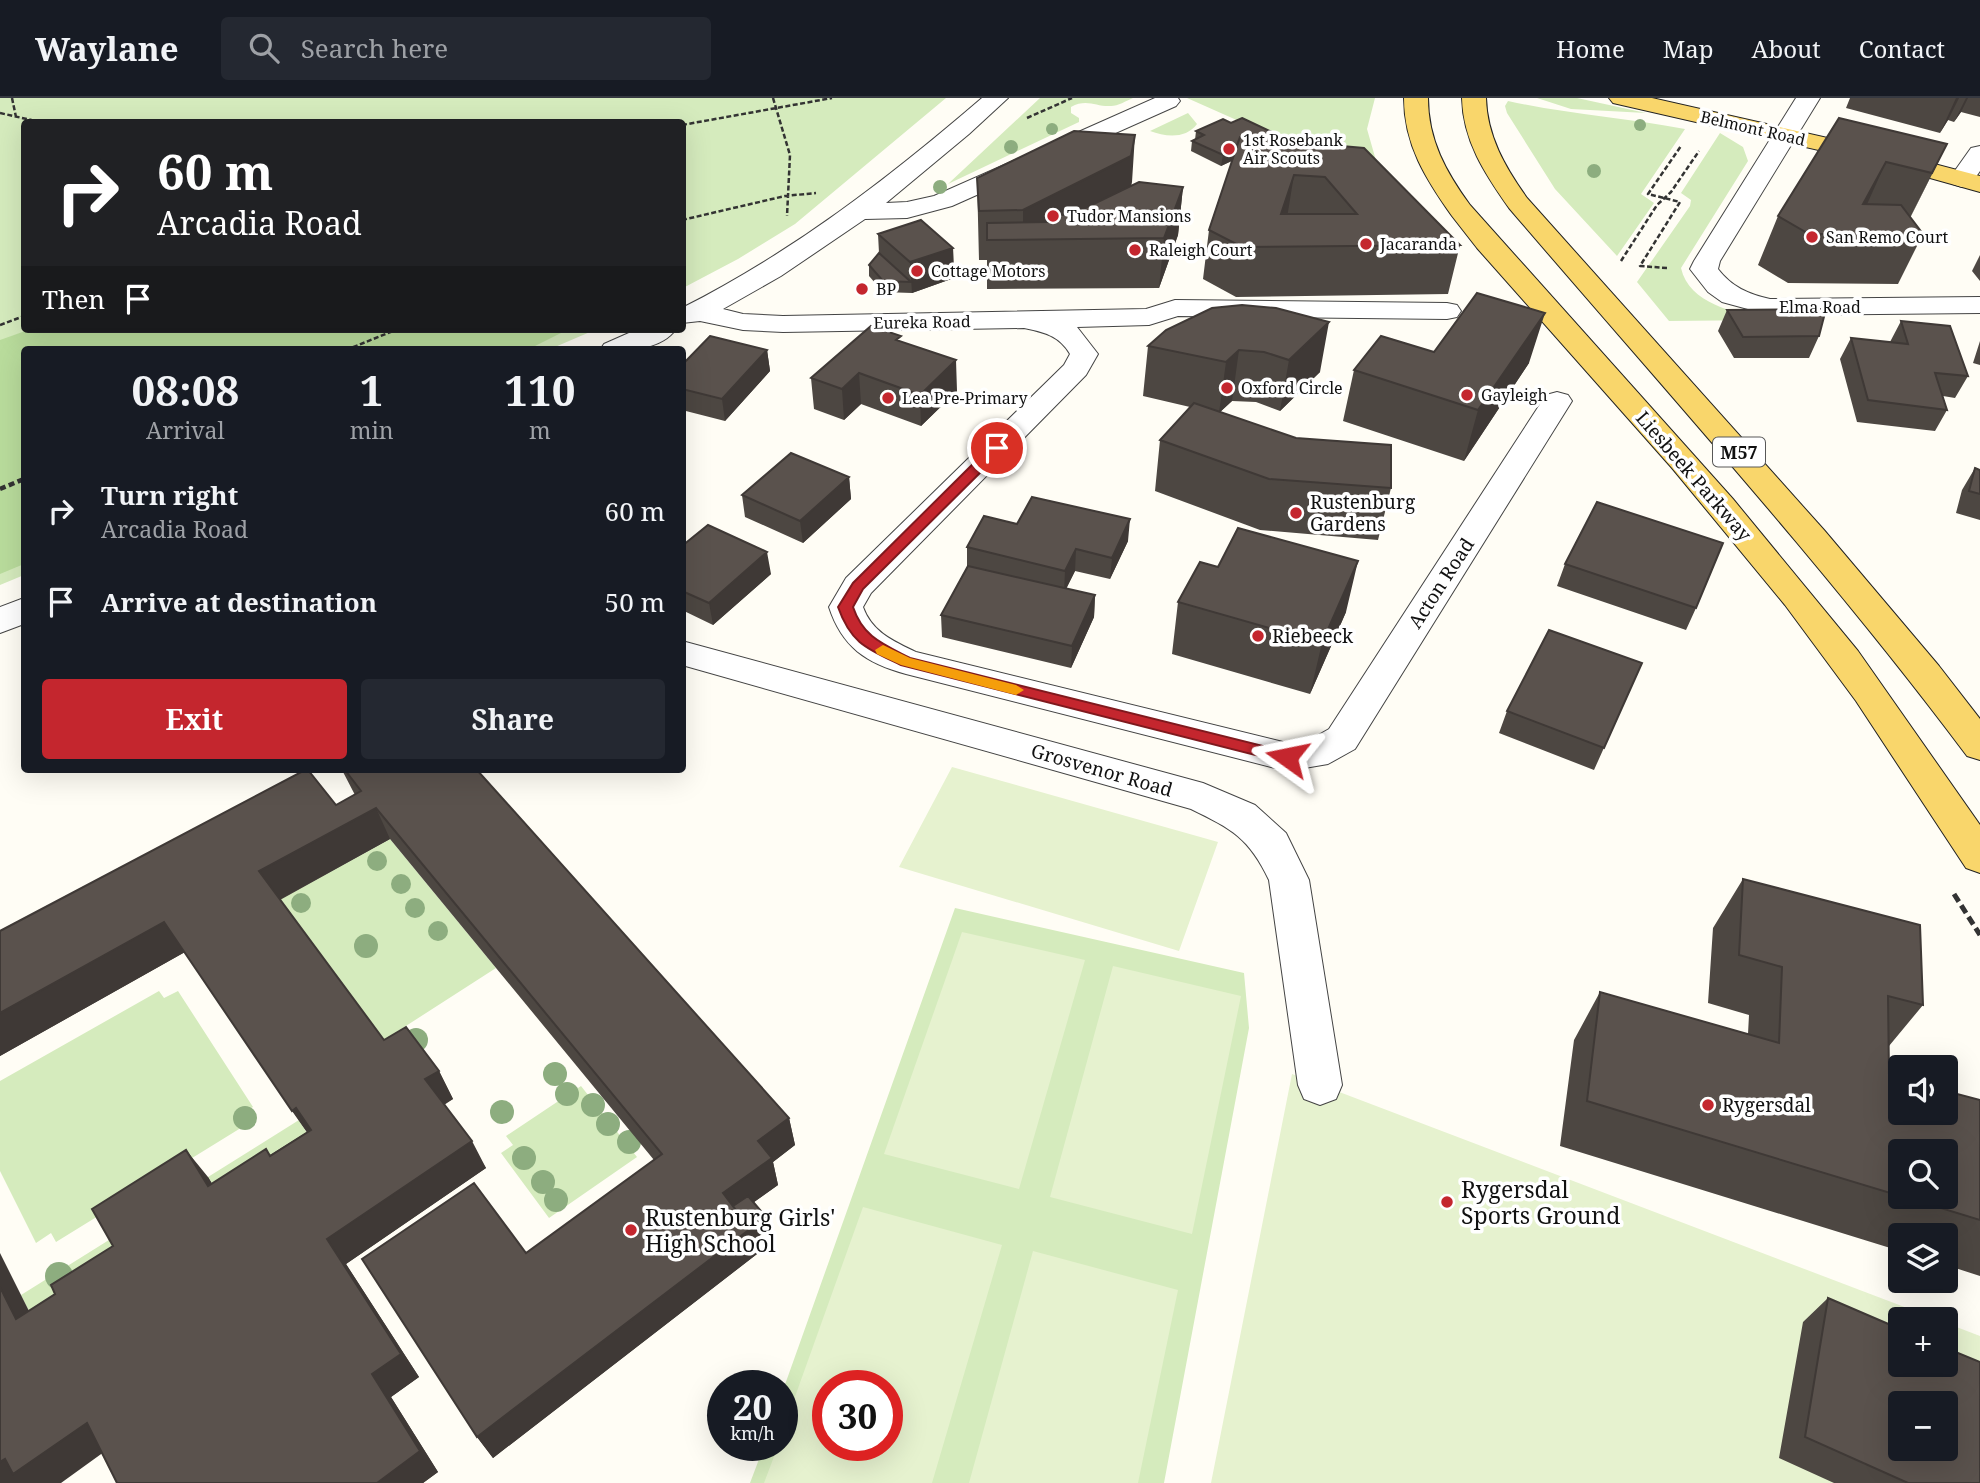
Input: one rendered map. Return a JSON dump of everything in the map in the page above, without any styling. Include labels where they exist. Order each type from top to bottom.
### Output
[{"type":"main road","name":"Liesbeek Parkway","points":[[1416,98],[1416,121],[1422,141],[1431,163],[1453,201],[1486,242],[1721,506],[1798,598],[1875,702],[1980,857]]},
{"type":"main road","name":"M57","points":[[1474,98],[1477,126],[1485,147],[1500,179],[1518,203],[1866,598],[1980,746]]},
{"type":"main road","name":"Belmont Road","points":[[1621,98],[1786,130]]},
{"type":"main road","name":"Belmont Road","points":[[1696,98],[1786,130],[1971,182]]},
{"type":"street","points":[[690,316],[770,273],[820,242],[862,211],[996,98]]},
{"type":"street","points":[[1786,130],[1808,98]]},
{"type":"street","points":[[862,211],[907,210],[943,201],[1168,101]]},
{"type":"street","name":"Elma Road","points":[[1786,130],[1707,261],[1704,270],[1717,289],[1740,300],[1770,307],[1980,305]]},
{"type":"street","points":[[1971,182],[1980,153]]},
{"type":"street","points":[[770,273],[790,302],[827,322]]},
{"type":"street","name":"Eureka Road","points":[[690,316],[752,323],[1149,317],[1175,308],[1447,311]]},
{"type":"street","name":"Acton Road","points":[[1026,320],[1061,328],[1076,339],[1084,354],[1076,369],[858,586],[846,607],[853,628],[875,646],[906,662],[1287,757],[1315,754],[1342,739],[1557,401]]},
{"type":"street","points":[[623,346],[653,333]]},
{"type":"street","points":[[0,621],[21,611]]},
{"type":"street","name":"Grosvenor Road","points":[[686,654],[1203,798],[1241,816],[1272,844],[1289,880],[1320,1086]]},
{"type":"path","points":[[12,98],[16,117]]},
{"type":"path","points":[[773,98],[779,108],[791,160],[785,197],[788,226]]},
{"type":"path","points":[[686,124],[832,98]]},
{"type":"path","points":[[1016,123],[1072,98]]},
{"type":"path","points":[[0,113],[26,119]]},
{"type":"path","points":[[1674,268],[1640,266],[1680,202],[1648,194],[1682,145]]},
{"type":"path","points":[[1621,262],[1657,205],[1671,192],[1702,147]]},
{"type":"path","points":[[686,219],[785,197],[823,192]]},
{"type":"path","points":[[0,325],[21,317]]},
{"type":"path","points":[[356,346],[388,333]]},
{"type":"path","points":[[0,489],[21,480]]},
{"type":"green space","points":[[0,98],[946,98],[795,224],[686,286],[686,119],[21,119],[21,333],[588,333],[557,346],[21,346],[21,576],[0,585]]},
{"type":"green space","points":[[1040,98],[1133,98],[1114,106],[1077,104],[1071,107],[1071,113],[1079,118],[1079,122],[948,184]]},
{"type":"green space","points":[[1187,98],[1375,98],[1367,129],[1383,185]]},
{"type":"green space","points":[[1537,98],[1577,98],[1646,113],[1571,109]]},
{"type":"green space","points":[[1508,101],[1685,129],[1641,194],[1654,203],[1617,256],[1555,189],[1507,113],[1505,106]]},
{"type":"green space","points":[[1188,113],[1197,124],[1187,132],[1163,135],[1150,131]]},
{"type":"green space","points":[[1720,133],[1743,147],[1748,161],[1681,268],[1693,290],[1703,298],[1727,310],[1765,320],[1669,321],[1637,282],[1690,206],[1691,200],[1681,193]]},
{"type":"green space","points":[[21,333],[561,333],[535,346],[21,346],[21,565],[0,574],[0,340]]},
{"type":"green space","points":[[952,767],[1218,842],[1179,951],[899,867]]},
{"type":"green space","points":[[390,839],[496,968],[381,1042],[277,901]]},
{"type":"green space","points":[[955,908],[1244,973],[1249,1028],[1164,1483],[750,1483],[758,1461],[798,1461],[798,1370],[790,1370]]},
{"type":"green space","points":[[962,932],[1085,960],[1019,1189],[884,1154]]},
{"type":"green space","points":[[1113,966],[1241,996],[1192,1234],[1050,1197]]},
{"type":"green space","points":[[159,991],[164,998],[178,991],[253,1107],[238,1116],[244,1126],[56,1242],[51,1233],[36,1243],[0,1171],[0,1081]]},
{"type":"green space","name":"Rygersdal Sports Ground","points":[[1292,1074],[1904,1307],[1888,1307],[1888,1377],[1958,1377],[1958,1328],[1980,1336],[1980,1483],[1211,1483]]},
{"type":"green space","points":[[581,1086],[637,1157],[549,1218],[501,1153],[513,1145],[506,1136]]},
{"type":"green space","points":[[299,1120],[310,1138],[230,1213],[208,1177]]},
{"type":"green space","points":[[863,1207],[1002,1245],[932,1483],[764,1483],[772,1461],[798,1461],[798,1388]]},
{"type":"green space","points":[[117,1235],[139,1271],[45,1343],[21,1295]]},
{"type":"green space","points":[[1033,1251],[1178,1290],[1138,1483],[969,1483]]},
{"type":"building","points":[[1242,118],[1272,132],[1261,137],[1267,140],[1240,137],[1235,150],[1223,155],[1192,141],[1204,135],[1196,131],[1223,119],[1231,123]]},
{"type":"building","points":[[1839,118],[1947,144],[1932,173],[1886,162],[1863,204],[1901,205],[1923,234],[1809,234],[1778,216]]},
{"type":"building","points":[[1074,131],[1135,135],[1131,156],[1023,210],[979,211],[977,178]]},
{"type":"building","points":[[1240,137],[1364,148],[1460,245],[1242,247],[1209,230]],"holes":[[[1294,175],[1325,177],[1357,214],[1281,214]]]},
{"type":"building","points":[[1139,182],[1183,187],[1164,238],[987,240],[987,223],[1048,222],[1048,215],[1071,215]]},
{"type":"building","points":[[921,220],[953,248],[910,262],[878,234]]},
{"type":"building","points":[[879,253],[911,282],[883,281],[869,265]]},
{"type":"building","points":[[1477,293],[1545,313],[1478,410],[1354,370],[1381,336],[1434,352]]},
{"type":"building","points":[[1242,305],[1276,308],[1329,322],[1289,360],[1264,352],[1239,350],[1226,362],[1148,346],[1166,330],[1212,308]]},
{"type":"building","points":[[1826,309],[1819,336],[1743,337],[1727,310]]},
{"type":"building","points":[[1901,321],[1950,326],[1968,376],[1935,373],[1947,410],[1868,400],[1851,338],[1908,344]]},
{"type":"building","points":[[871,326],[901,336],[896,340],[956,360],[920,395],[859,373],[842,389],[811,378]]},
{"type":"building","points":[[710,336],[767,350],[722,399],[686,390],[686,361]]},
{"type":"building","points":[[1194,403],[1296,438],[1391,445],[1391,488],[1269,479],[1160,440]]},
{"type":"building","points":[[791,453],[849,477],[800,521],[742,495]]},
{"type":"building","points":[[1975,468],[1980,470],[1980,494],[1969,491]]},
{"type":"building","points":[[1032,497],[1130,519],[1112,558],[1076,549],[1065,571],[967,547],[984,516],[1017,524]]},
{"type":"building","points":[[1597,502],[1723,543],[1696,608],[1565,564]]},
{"type":"building","points":[[708,525],[767,552],[709,603],[686,593],[686,543]]},
{"type":"building","points":[[1238,528],[1358,561],[1322,643],[1178,602],[1200,562],[1218,567]]},
{"type":"building","points":[[968,566],[1095,595],[1072,646],[941,615]]},
{"type":"building","points":[[1549,630],[1642,663],[1604,748],[1507,711]]},
{"type":"building","points":[[299,773],[310,773],[336,805],[361,791],[347,773],[480,773],[789,1118],[758,1141],[772,1158],[723,1193],[750,1229],[477,1437],[362,1259],[474,1183],[526,1253],[662,1154],[376,808],[259,871],[384,1040],[406,1027],[439,1071],[425,1079],[472,1141],[327,1239],[401,1354],[372,1374],[420,1451],[377,1483],[117,1483],[87,1423],[13,1474],[5,1459],[0,1462],[0,1287],[16,1319],[55,1294],[51,1285],[113,1246],[92,1209],[186,1150],[208,1186],[266,1149],[270,1156],[311,1130],[296,1108],[292,1111],[164,922],[0,1013],[0,931]]},
{"type":"building","points":[[1743,879],[1920,925],[1923,1005],[1888,996],[1888,1125],[1958,1125],[1958,1094],[1980,1100],[1980,1220],[1944,1209],[1958,1209],[1958,1139],[1888,1139],[1888,1192],[1587,1101],[1600,992],[1779,1043],[1782,967],[1739,955]]},
{"type":"building","points":[[748,1196],[768,1219],[751,1231],[733,1206]]},
{"type":"building","points":[[1828,1298],[1888,1324],[1888,1377],[1958,1377],[1958,1353],[1980,1362],[1980,1483],[1908,1483],[1805,1437]]},
{"type":"slow traffic","points":[[883,650],[906,662],[1016,690]]},
{"type":"place","name":"1st Rosebank Air Scouts","points":[[1229,149]]},
{"type":"place","name":"Tudor Mansions","points":[[1053,216]]},
{"type":"place","name":"San Remo Court","points":[[1812,237]]},
{"type":"place","name":"Jacaranda","points":[[1366,244]]},
{"type":"place","name":"Raleigh Court","points":[[1135,250]]},
{"type":"place","name":"Cottage Motors","points":[[917,271]]},
{"type":"place","name":"BP","points":[[862,289]]},
{"type":"place","name":"Oxford Circle","points":[[1227,388]]},
{"type":"place","name":"Gayleigh","points":[[1467,395]]},
{"type":"place","name":"Lea Pre-Primary","points":[[888,398]]},
{"type":"place","name":"Rustenburg Gardens","points":[[1296,513]]},
{"type":"place","name":"Riebeeck","points":[[1258,636]]},
{"type":"place","name":"Rygersdal","points":[[1708,1105]]},
{"type":"place","name":"Rygersdal Sports Ground","points":[[1447,1202]]},
{"type":"place","name":"Rustenburg Girls' High School","points":[[631,1230]]},
{"type":"route","points":[[997,448],[858,586],[846,607],[853,628],[875,646],[906,662],[1287,757]]}]
